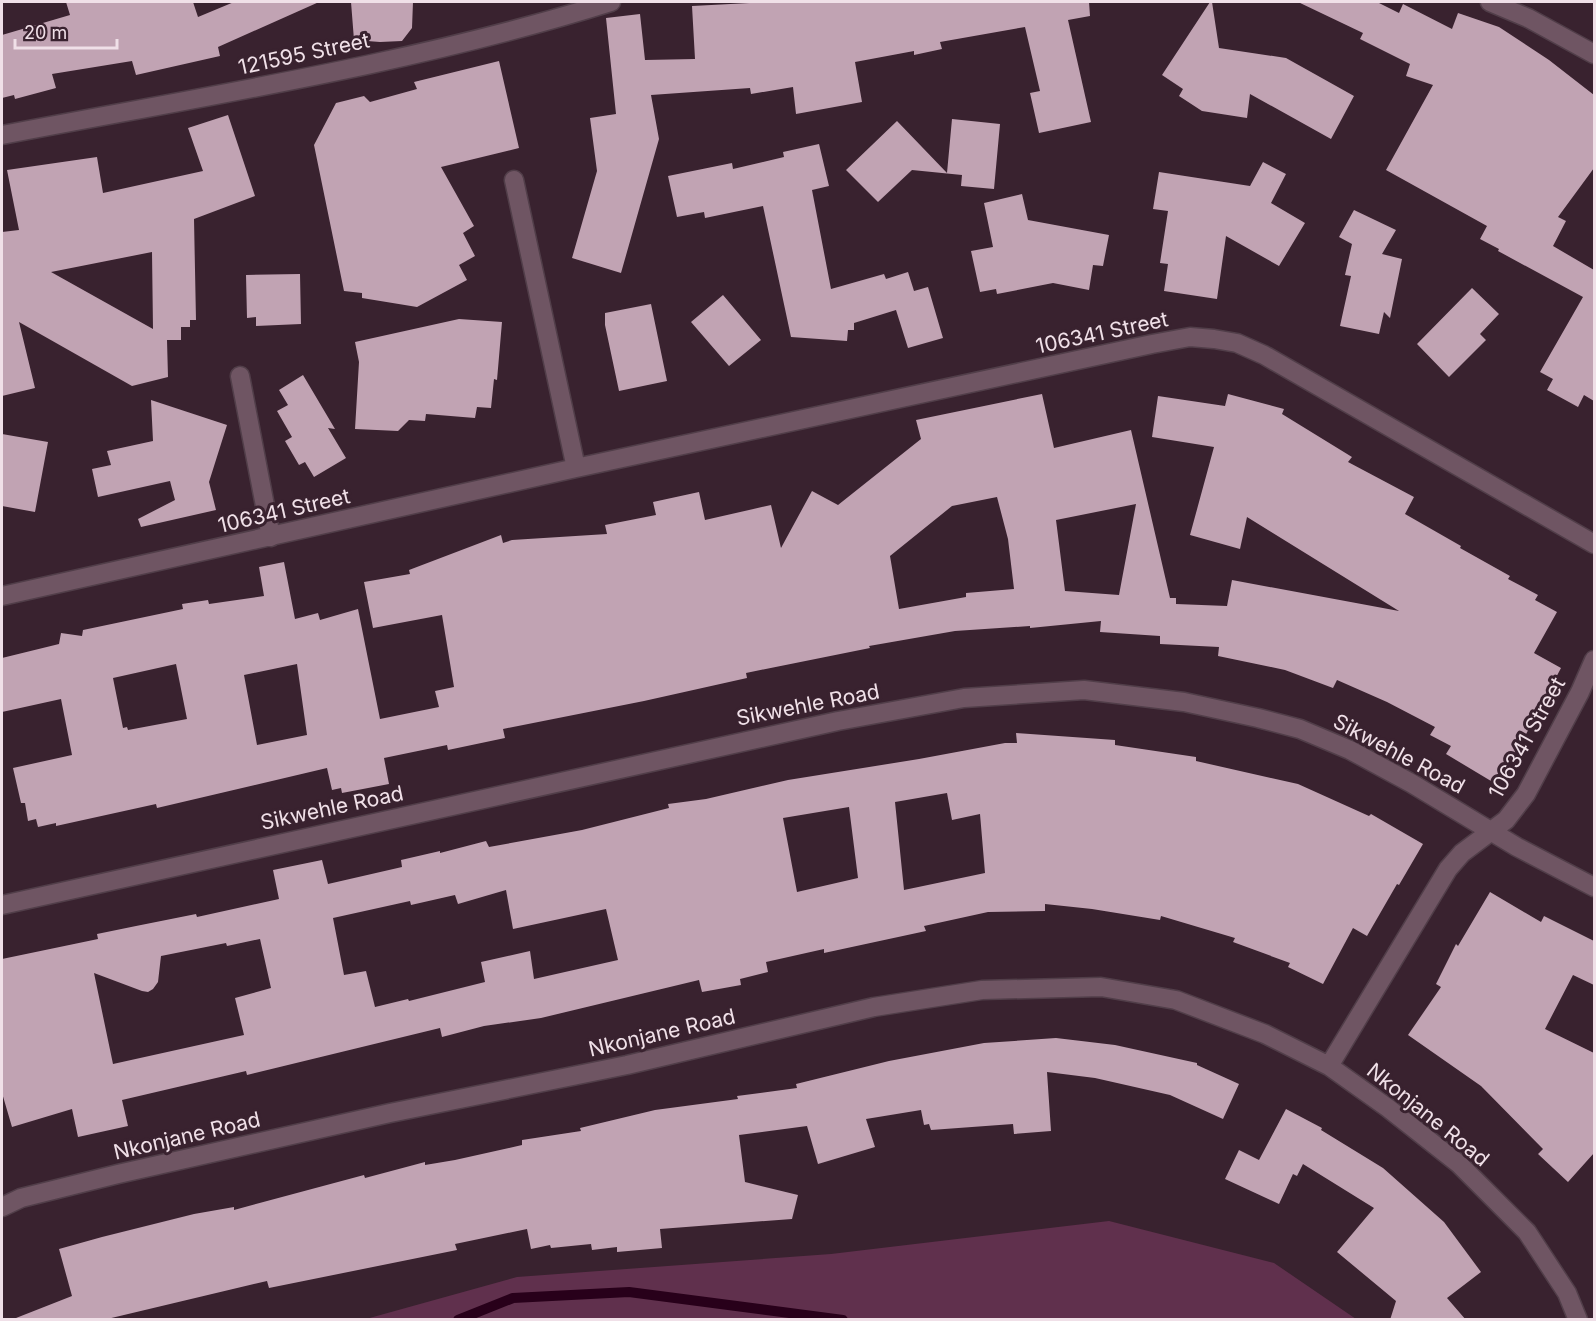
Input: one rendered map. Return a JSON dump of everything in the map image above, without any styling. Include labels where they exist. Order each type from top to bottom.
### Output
[{"type":"street","name":"121595 Street","points":[[2,135],[344,69],[480,39],[611,2]]},
{"type":"street","points":[[1490,2],[1528,18],[1594,54]]},
{"type":"street","points":[[514,180],[576,468]]},
{"type":"street","name":"106341 Street","points":[[2,596],[576,468],[1152,344],[1190,338],[1237,343],[1264,355],[1594,544]]},
{"type":"street","points":[[240,376],[271,537]]},
{"type":"street","name":"106341 Street","points":[[1492,832],[1506,820],[1526,794],[1580,692],[1594,660]]},
{"type":"street","name":"Sikwehle Road","points":[[2,904],[838,721],[964,698],[1084,690],[1184,702],[1300,729],[1350,750],[1411,783],[1492,832],[1594,887]]},
{"type":"street","points":[[1329,1066],[1448,869],[1469,847],[1492,832]]},
{"type":"street","name":"Nkonjane Road","points":[[2,1207],[21,1198],[118,1174],[378,1116],[627,1065],[874,1007],[982,990],[1101,987],[1176,1000],[1265,1034],[1329,1066],[1459,1164],[1527,1232],[1567,1293],[1578,1320]]},
{"type":"shaded area","points":[[1109,1221],[1274,1263],[1356,1319],[366,1319],[517,1277],[831,1254]]},
{"type":"building","points":[[66,2],[193,2],[198,17],[234,2],[319,2],[218,47],[220,56],[136,75],[132,61],[52,74],[56,88],[15,99],[14,95],[2,98],[2,35],[70,15]]},
{"type":"building","points":[[351,2],[413,2],[412,28],[402,41],[354,40]]},
{"type":"building","points":[[769,2],[1089,2],[1090,16],[1068,20],[1091,122],[1039,133],[1030,93],[1040,91],[1025,27],[940,42],[942,49],[914,55],[914,51],[855,62],[862,102],[796,114],[793,87],[751,94],[750,88],[651,95],[659,139],[621,273],[572,258],[597,171],[590,118],[616,114],[606,18],[640,14],[645,60],[695,59],[692,6]]},
{"type":"building","points":[[1212,2],[1219,48],[1286,58],[1354,96],[1331,139],[1250,94],[1247,118],[1202,111],[1179,96],[1183,89],[1162,75]]},
{"type":"building","points":[[1298,2],[1377,2],[1399,13],[1403,4],[1452,29],[1458,13],[1499,27],[1549,60],[1594,95],[1594,168],[1558,217],[1566,221],[1553,246],[1594,270],[1594,401],[1584,395],[1578,407],[1547,390],[1553,379],[1540,372],[1583,297],[1480,239],[1487,226],[1386,170],[1433,85],[1406,76],[1410,64],[1360,39],[1363,33]]},
{"type":"building","points":[[499,61],[519,148],[441,167],[474,226],[463,233],[475,256],[459,265],[467,280],[417,307],[362,298],[362,293],[344,291],[314,145],[336,103],[364,96],[370,102],[417,89],[414,82]]},
{"type":"building","points":[[228,115],[255,196],[194,219],[196,320],[190,320],[190,327],[181,327],[181,340],[167,340],[168,377],[132,386],[19,322],[35,388],[2,396],[2,232],[19,230],[7,170],[97,157],[103,193],[203,171],[188,128]],"holes":[[[152,252],[153,329],[51,272]]]},
{"type":"building","points":[[952,119],[1000,124],[994,189],[961,186],[962,175],[912,170],[878,202],[846,170],[897,121],[947,173]]},
{"type":"building","points":[[819,144],[829,186],[812,190],[831,289],[884,274],[886,279],[908,272],[914,291],[928,287],[943,338],[908,348],[896,310],[854,323],[854,330],[848,330],[847,341],[791,337],[763,206],[705,218],[704,212],[677,217],[668,176],[732,163],[733,169],[784,157],[783,152]]},
{"type":"building","points":[[1263,162],[1286,174],[1271,203],[1305,223],[1279,266],[1226,236],[1217,299],[1164,291],[1168,264],[1160,263],[1168,211],[1153,209],[1159,172],[1250,186]]},
{"type":"building","points":[[1022,194],[1028,220],[1109,235],[1103,266],[1093,265],[1089,290],[1053,283],[997,294],[996,289],[980,292],[971,251],[993,247],[984,203]]},
{"type":"building","points":[[1354,210],[1396,230],[1382,254],[1402,259],[1390,318],[1384,312],[1379,334],[1340,326],[1351,276],[1345,275],[1352,244],[1339,237]]},
{"type":"building","points":[[300,274],[301,324],[256,326],[256,317],[247,318],[246,275]]},
{"type":"building","points":[[1472,288],[1499,314],[1480,334],[1486,340],[1449,377],[1417,344]]},
{"type":"building","points":[[723,295],[761,340],[729,366],[691,322]]},
{"type":"building","points":[[651,304],[667,381],[619,391],[605,325],[605,313]]},
{"type":"building","points":[[459,319],[502,322],[497,380],[494,379],[491,408],[477,407],[475,418],[426,414],[425,421],[409,420],[398,431],[355,429],[359,362],[355,342]]},
{"type":"building","points":[[303,375],[335,429],[328,428],[346,458],[314,477],[305,462],[299,465],[285,441],[292,437],[277,411],[288,405],[279,390]]},
{"type":"building","points":[[1042,394],[1054,448],[1131,430],[1170,598],[1176,598],[1176,604],[1227,606],[1232,580],[1399,611],[1247,517],[1240,549],[1190,535],[1214,447],[1152,437],[1158,396],[1225,406],[1228,394],[1284,409],[1282,414],[1352,457],[1348,462],[1414,497],[1405,514],[1510,576],[1508,579],[1538,595],[1535,600],[1557,612],[1534,653],[1561,668],[1524,738],[1496,784],[1446,754],[1451,746],[1430,735],[1435,727],[1337,680],[1333,688],[1285,670],[1218,656],[1219,647],[1160,644],[1160,636],[1100,632],[1101,621],[1030,628],[1030,626],[955,631],[869,646],[870,648],[746,673],[747,678],[503,729],[505,738],[448,750],[447,745],[384,758],[389,784],[342,793],[341,788],[332,790],[327,768],[157,808],[156,804],[56,826],[56,823],[38,827],[36,819],[28,821],[25,803],[21,803],[13,768],[72,755],[61,699],[2,712],[2,658],[59,644],[61,633],[82,636],[83,630],[183,609],[182,604],[208,600],[209,604],[264,596],[259,567],[284,562],[295,619],[318,613],[320,620],[358,609],[380,719],[439,707],[435,691],[454,687],[442,615],[373,628],[364,582],[410,574],[409,570],[501,535],[503,543],[512,540],[607,534],[605,525],[656,515],[653,502],[699,492],[705,520],[771,505],[781,548],[812,491],[838,505],[921,439],[916,420]],"holes":[[[997,497],[1008,539],[1014,589],[966,593],[966,597],[899,609],[890,556],[952,506]],[[1136,504],[1119,595],[1065,591],[1056,520]],[[176,664],[187,719],[128,730],[127,727],[123,728],[113,678]],[[297,664],[307,735],[257,745],[244,675]]]},
{"type":"building","points":[[151,400],[227,425],[209,482],[216,510],[141,527],[138,519],[175,500],[170,481],[98,497],[92,469],[111,465],[107,451],[153,441]]},
{"type":"building","points":[[2,434],[48,442],[35,512],[2,506]]},
{"type":"building","points":[[1016,733],[1115,740],[1115,745],[1196,757],[1196,761],[1298,784],[1369,816],[1371,814],[1423,844],[1367,936],[1353,928],[1323,984],[1288,967],[1290,963],[1233,942],[1235,938],[1161,916],[1160,920],[1045,904],[1045,911],[988,912],[924,926],[926,931],[824,953],[824,949],[766,962],[768,972],[740,979],[741,985],[702,992],[699,980],[541,1018],[484,1026],[442,1037],[440,1028],[247,1075],[246,1071],[122,1100],[128,1126],[78,1137],[72,1109],[12,1127],[2,1093],[2,959],[98,939],[97,934],[196,914],[197,917],[279,899],[273,870],[322,860],[328,884],[402,867],[401,860],[486,841],[489,847],[582,830],[669,808],[668,804],[706,799],[788,780],[1005,743],[1017,743]],"holes":[[[947,793],[952,820],[980,814],[985,873],[904,890],[895,802]],[[849,807],[858,878],[797,892],[783,818]],[[506,890],[513,929],[606,909],[618,960],[534,979],[530,951],[481,962],[485,982],[375,1007],[366,971],[344,975],[333,918],[410,901],[411,905],[455,895],[458,904]],[[260,939],[271,988],[235,998],[244,1035],[113,1064],[94,973],[148,992],[158,982],[161,956],[226,943],[227,946]]]},
{"type":"building","points":[[1490,892],[1541,922],[1544,916],[1594,941],[1594,985],[1573,975],[1545,1029],[1594,1053],[1594,1153],[1568,1182],[1538,1154],[1543,1149],[1481,1086],[1408,1035],[1441,987],[1436,984],[1456,944],[1458,946]]},
{"type":"building","points":[[1056,1038],[1115,1045],[1197,1063],[1239,1084],[1223,1119],[1170,1095],[1095,1078],[1047,1072],[1051,1131],[1014,1134],[1013,1124],[931,1130],[929,1124],[924,1125],[921,1110],[866,1119],[875,1147],[818,1164],[807,1126],[739,1135],[745,1182],[798,1195],[792,1219],[660,1229],[662,1248],[617,1252],[617,1247],[592,1250],[591,1244],[551,1248],[550,1245],[531,1249],[527,1229],[455,1244],[457,1250],[269,1288],[267,1281],[103,1320],[17,1320],[16,1318],[72,1296],[59,1249],[102,1237],[194,1214],[234,1207],[234,1210],[364,1175],[365,1178],[425,1162],[425,1165],[455,1160],[522,1145],[522,1140],[581,1131],[580,1128],[655,1110],[738,1099],[737,1096],[797,1088],[796,1084],[889,1061],[984,1043]]},
{"type":"building","points":[[1286,1109],[1322,1128],[1321,1130],[1383,1168],[1444,1222],[1481,1272],[1447,1298],[1466,1320],[1390,1320],[1396,1301],[1337,1252],[1374,1208],[1303,1164],[1297,1176],[1293,1174],[1279,1204],[1225,1179],[1239,1150],[1259,1160]]},
{"type":"waterway","points":[[458,1320],[513,1298],[629,1292],[843,1320]]}]
